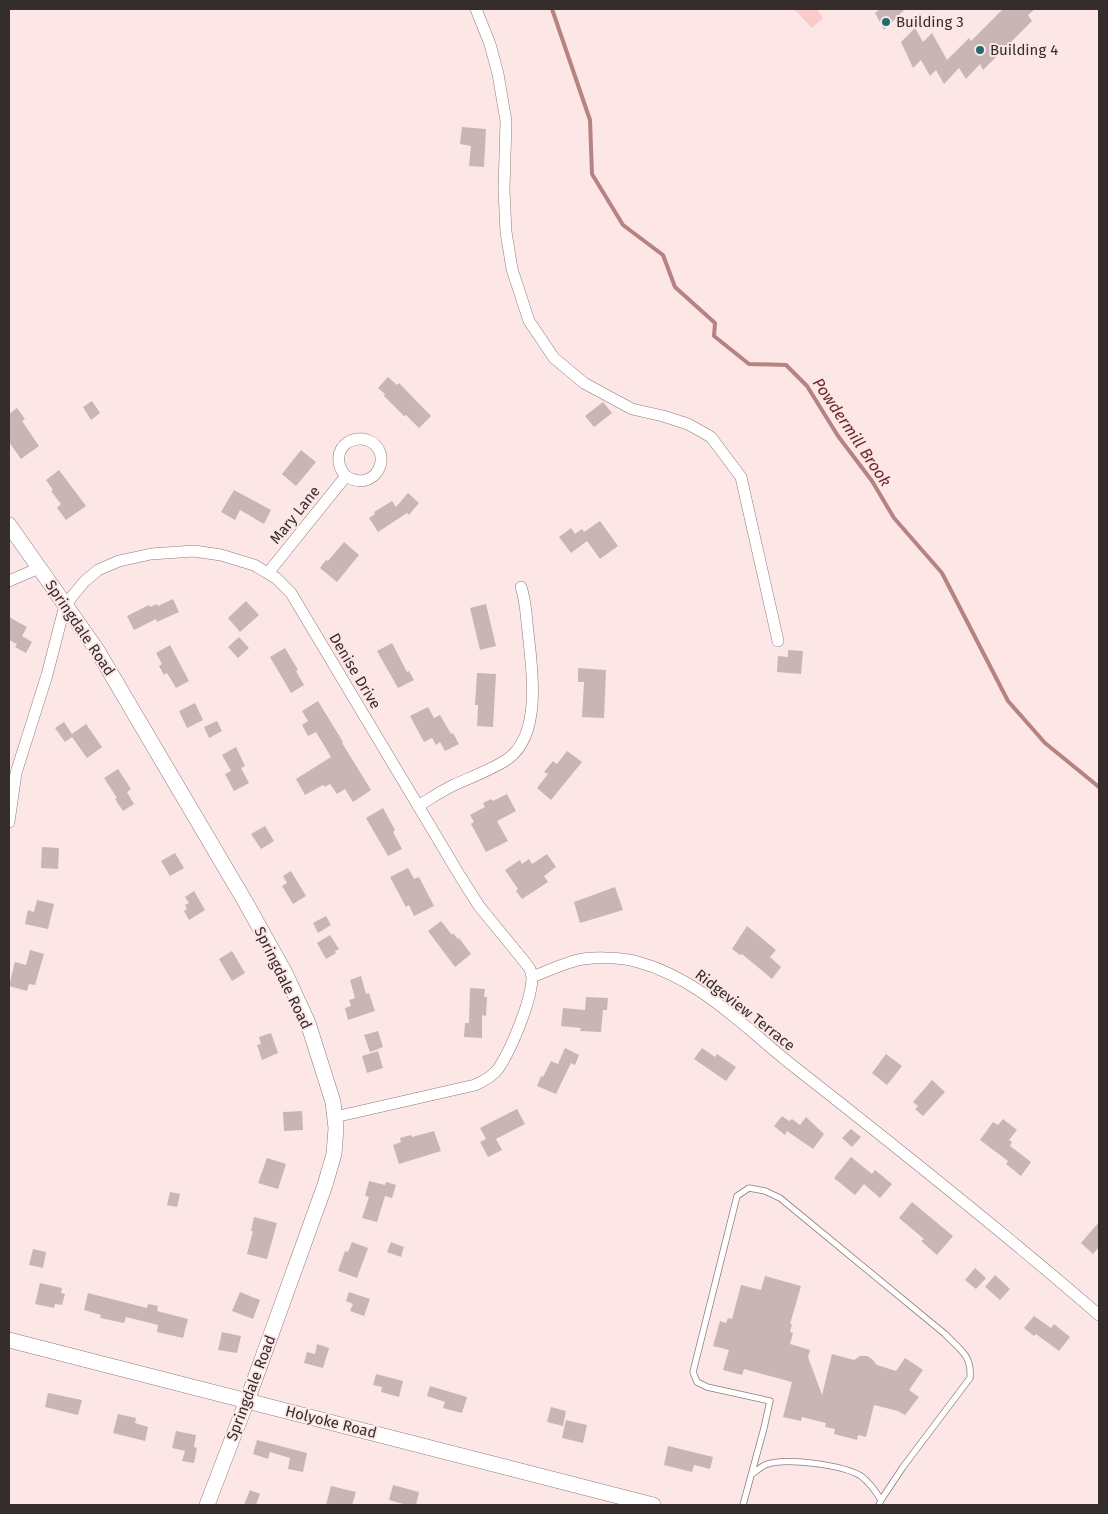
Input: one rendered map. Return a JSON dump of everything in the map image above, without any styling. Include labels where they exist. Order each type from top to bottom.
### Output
[{"type":"street","points":[[476,9],[490,44],[498,74],[506,121],[504,190],[506,232],[512,269],[528,321],[554,358],[584,383],[632,410],[663,416],[688,424],[711,437],[741,477],[778,641]]},
{"type":"street","name":"Mary Lane","points":[[268,572],[346,476]]},
{"type":"street","name":"Springdale Road","points":[[9,525],[97,650],[241,894],[286,975],[308,1023],[333,1102],[336,1128],[334,1154],[325,1185],[247,1401],[207,1505]]},
{"type":"street","name":"Denise Drive","points":[[65,605],[84,582],[98,570],[119,561],[151,554],[194,551],[214,554],[241,560],[268,572],[284,585],[298,603],[479,906],[530,969],[532,977]]},
{"type":"street","points":[[9,581],[39,568]]},
{"type":"street","points":[[418,806],[452,786],[508,759],[520,747],[526,736],[530,721],[532,668],[526,602],[521,586]]},
{"type":"street","points":[[9,822],[16,774],[42,692],[65,605]]},
{"type":"street","name":"Ridgeview Terrace","points":[[532,977],[573,961],[618,958],[655,968],[702,992],[772,1050],[1018,1244],[1099,1316]]},
{"type":"street","points":[[335,1117],[475,1085],[489,1078],[497,1070],[508,1050],[530,995],[532,977]]},
{"type":"street","name":"Holyoke Road","points":[[9,1340],[653,1505]]},
{"type":"lane","points":[[743,1505],[770,1401],[707,1387],[697,1382],[694,1372],[737,1196],[749,1188],[765,1190],[780,1198],[945,1334],[969,1359],[971,1368],[970,1378],[902,1467],[880,1503]]},
{"type":"lane","points":[[752,1474],[766,1464],[787,1462],[822,1464],[845,1469],[860,1476],[873,1486],[880,1503]]},
{"type":"shaded area","points":[[794,9],[817,9],[823,18],[812,28]]},
{"type":"building","name":"Building 3","points":[[880,9],[905,9],[884,30],[875,13]]},
{"type":"building","name":"Building 4","points":[[1003,9],[1035,9],[1028,15],[1032,21],[983,70],[980,64],[966,79],[959,68],[944,84],[936,70],[930,76],[921,60],[913,68],[901,42],[915,28],[923,42],[932,33],[947,60],[969,38],[971,41]]},
{"type":"building","points":[[462,127],[486,129],[484,167],[469,166],[471,146],[460,144]]},
{"type":"building","points":[[388,377],[397,385],[399,383],[431,416],[419,428],[406,415],[404,416],[378,388]]},
{"type":"building","points":[[92,401],[100,413],[91,420],[83,407]]},
{"type":"building","points":[[603,402],[612,413],[594,427],[585,416]]},
{"type":"building","points":[[17,408],[25,419],[22,421],[39,446],[21,459],[9,442],[9,414]]},
{"type":"building","points":[[301,450],[316,462],[296,486],[282,474]]},
{"type":"building","points":[[59,470],[86,506],[66,520],[57,508],[61,504],[51,491],[53,490],[46,480]]},
{"type":"building","points":[[234,490],[271,510],[264,524],[240,510],[235,520],[221,512]]},
{"type":"building","points":[[408,493],[419,503],[409,515],[407,513],[378,532],[369,518],[375,514],[374,512],[392,501],[396,507]]},
{"type":"building","points":[[600,521],[618,546],[600,559],[587,541],[571,553],[559,537],[571,528],[575,534],[582,529],[584,532]]},
{"type":"building","points":[[344,542],[359,555],[337,582],[320,568]]},
{"type":"building","points":[[173,599],[179,612],[157,622],[156,619],[134,630],[127,616],[149,605],[150,607],[157,604],[158,606]]},
{"type":"building","points":[[246,601],[259,615],[240,632],[228,618]]},
{"type":"building","points":[[486,604],[496,646],[480,650],[470,608]]},
{"type":"building","points":[[9,617],[27,627],[22,636],[32,642],[26,653],[15,647],[17,644],[9,640]]},
{"type":"building","points":[[239,637],[249,648],[238,658],[228,647]]},
{"type":"building","points":[[392,643],[407,672],[409,671],[414,680],[398,688],[377,651]]},
{"type":"building","points":[[170,645],[189,681],[176,688],[167,673],[164,675],[159,666],[162,664],[156,653]]},
{"type":"building","points":[[285,648],[298,670],[296,671],[304,685],[291,693],[270,657]]},
{"type":"building","points":[[788,650],[803,651],[801,674],[777,672],[778,656],[788,657]]},
{"type":"building","points":[[578,668],[606,670],[604,718],[582,717],[584,682],[578,682]]},
{"type":"building","points":[[477,673],[496,674],[493,727],[477,726],[478,705],[475,705]]},
{"type":"building","points":[[318,701],[371,790],[353,802],[345,789],[337,794],[330,784],[325,787],[323,785],[305,795],[296,779],[331,757],[316,732],[308,736],[302,725],[308,721],[302,711]]},
{"type":"building","points":[[195,703],[203,720],[187,728],[179,711]]},
{"type":"building","points":[[428,707],[434,718],[440,715],[459,744],[445,751],[440,742],[436,745],[432,738],[424,742],[410,716]]},
{"type":"building","points":[[217,721],[222,731],[209,738],[204,727]]},
{"type":"building","points":[[64,722],[72,734],[86,724],[102,747],[87,758],[72,737],[65,742],[55,728]]},
{"type":"building","points":[[236,747],[245,766],[241,768],[249,783],[234,791],[225,774],[231,771],[222,755]]},
{"type":"building","points":[[567,751],[582,762],[551,800],[537,788],[548,774],[544,772],[553,761],[557,764]]},
{"type":"building","points":[[118,769],[131,789],[127,792],[134,804],[123,811],[104,778]]},
{"type":"building","points":[[507,794],[516,811],[497,821],[508,841],[486,852],[471,824],[474,822],[470,815],[485,807],[483,803],[491,799],[493,801]]},
{"type":"building","points":[[383,808],[395,830],[393,832],[402,849],[388,856],[366,818]]},
{"type":"building","points":[[265,826],[274,841],[261,849],[251,834]]},
{"type":"building","points":[[42,847],[59,848],[58,869],[41,868]]},
{"type":"building","points":[[175,853],[184,868],[170,876],[161,861]]},
{"type":"building","points":[[547,854],[556,867],[544,876],[548,882],[522,899],[516,891],[518,889],[505,870],[520,860],[522,864],[529,859],[532,864]]},
{"type":"building","points":[[408,868],[414,879],[419,877],[434,906],[414,916],[409,905],[406,907],[390,877]]},
{"type":"building","points":[[291,871],[306,896],[293,904],[282,886],[287,883],[283,876]]},
{"type":"building","points":[[615,887],[623,910],[580,923],[574,902]]},
{"type":"building","points":[[194,891],[205,910],[189,920],[184,911],[187,909],[185,905],[189,903],[185,897]]},
{"type":"building","points":[[37,900],[54,904],[48,929],[25,924],[28,910],[34,912]]},
{"type":"building","points":[[326,916],[331,925],[318,933],[313,923]]},
{"type":"building","points":[[441,921],[452,935],[453,933],[459,938],[471,954],[455,967],[428,931]]},
{"type":"building","points":[[747,926],[776,950],[770,957],[781,967],[772,979],[742,954],[740,955],[732,949]]},
{"type":"building","points":[[330,935],[339,949],[326,959],[317,943]]},
{"type":"building","points":[[30,950],[44,954],[35,985],[29,984],[27,991],[9,986],[15,962],[26,965]]},
{"type":"building","points":[[232,951],[245,973],[232,981],[219,959]]},
{"type":"building","points":[[361,976],[366,994],[369,993],[375,1011],[348,1020],[345,1008],[351,1006],[349,1000],[355,998],[350,980]]},
{"type":"building","points":[[470,988],[485,989],[484,997],[487,997],[486,1016],[482,1015],[482,1038],[464,1037],[465,1023],[469,1023]]},
{"type":"building","points":[[586,997],[608,998],[607,1010],[603,1010],[601,1032],[580,1031],[581,1028],[561,1026],[563,1008],[585,1010]]},
{"type":"building","points":[[378,1031],[383,1047],[370,1052],[364,1035]]},
{"type":"building","points":[[271,1033],[278,1053],[262,1060],[257,1045],[261,1044],[259,1037]]},
{"type":"building","points":[[565,1048],[579,1055],[575,1065],[571,1063],[556,1094],[537,1086],[551,1061],[558,1064]]},
{"type":"building","points":[[702,1048],[715,1057],[717,1054],[736,1067],[726,1081],[694,1059]]},
{"type":"building","points":[[378,1051],[383,1068],[367,1073],[362,1056]]},
{"type":"building","points":[[886,1054],[902,1066],[887,1085],[872,1073]]},
{"type":"building","points":[[932,1080],[945,1092],[923,1116],[915,1109],[918,1106],[913,1102]]},
{"type":"building","points":[[517,1109],[525,1124],[496,1139],[502,1150],[488,1157],[480,1142],[486,1139],[480,1128]]},
{"type":"building","points":[[302,1111],[303,1130],[284,1131],[283,1112]]},
{"type":"building","points":[[782,1116],[789,1121],[792,1119],[800,1125],[806,1117],[824,1134],[813,1149],[787,1131],[785,1135],[774,1126]]},
{"type":"building","points":[[1003,1119],[1017,1130],[1009,1140],[1012,1142],[1010,1146],[1031,1162],[1021,1176],[1006,1164],[1008,1161],[980,1140],[993,1122],[998,1125]]},
{"type":"building","points":[[851,1129],[861,1137],[852,1147],[842,1138]]},
{"type":"building","points":[[434,1131],[441,1151],[399,1164],[393,1145],[401,1142],[400,1138]]},
{"type":"building","points":[[851,1157],[872,1174],[875,1170],[892,1184],[880,1198],[864,1184],[855,1195],[834,1178]]},
{"type":"building","points":[[267,1158],[286,1164],[278,1189],[258,1183]]},
{"type":"building","points":[[369,1181],[385,1185],[386,1182],[396,1185],[392,1198],[385,1196],[377,1222],[362,1218],[369,1197],[365,1196]]},
{"type":"building","points":[[170,1192],[180,1194],[177,1207],[167,1205]]},
{"type":"building","points":[[912,1202],[953,1236],[937,1255],[921,1241],[924,1239],[899,1218]]},
{"type":"building","points":[[254,1217],[277,1223],[267,1259],[247,1254],[253,1231],[251,1231]]},
{"type":"building","points":[[1099,1222],[1099,1247],[1093,1254],[1081,1243]]},
{"type":"building","points":[[352,1242],[368,1248],[357,1278],[338,1271],[345,1251],[348,1252]]},
{"type":"building","points":[[391,1242],[404,1247],[401,1257],[387,1252]]},
{"type":"building","points":[[33,1249],[46,1252],[43,1268],[29,1265]]},
{"type":"building","points":[[975,1268],[986,1278],[976,1289],[965,1280]]},
{"type":"building","points":[[995,1275],[1010,1289],[1000,1300],[985,1287]]},
{"type":"building","points":[[765,1276],[801,1286],[790,1324],[792,1324],[790,1332],[793,1333],[790,1344],[810,1350],[808,1357],[822,1395],[832,1354],[854,1360],[860,1356],[867,1356],[877,1365],[896,1371],[905,1358],[923,1370],[909,1390],[919,1397],[905,1415],[898,1411],[874,1405],[866,1437],[858,1435],[857,1440],[834,1434],[835,1429],[825,1427],[826,1423],[802,1417],[801,1421],[783,1417],[792,1382],[744,1369],[742,1375],[723,1370],[729,1350],[713,1346],[720,1321],[726,1323],[728,1318],[732,1319],[741,1285],[761,1290]]},
{"type":"building","points":[[40,1283],[62,1288],[61,1293],[65,1294],[62,1305],[55,1304],[54,1308],[35,1304]]},
{"type":"building","points":[[240,1292],[260,1300],[253,1319],[232,1311]]},
{"type":"building","points":[[349,1292],[370,1299],[364,1316],[350,1311],[353,1304],[346,1301]]},
{"type":"building","points":[[88,1293],[147,1308],[148,1304],[158,1306],[157,1311],[188,1319],[183,1338],[157,1332],[158,1325],[126,1317],[124,1323],[100,1318],[101,1315],[84,1310]]},
{"type":"building","points":[[1034,1316],[1051,1328],[1054,1324],[1070,1337],[1059,1351],[1036,1334],[1034,1336],[1024,1328]]},
{"type":"building","points":[[222,1332],[241,1336],[237,1353],[218,1350]]},
{"type":"building","points":[[317,1344],[329,1348],[323,1368],[304,1363],[307,1352],[315,1354]]},
{"type":"building","points":[[376,1374],[403,1381],[399,1397],[381,1392],[382,1387],[373,1385]]},
{"type":"building","points":[[430,1386],[467,1397],[462,1413],[443,1408],[445,1402],[427,1396]]},
{"type":"building","points":[[48,1393],[82,1400],[78,1415],[45,1407]]},
{"type":"building","points":[[551,1407],[566,1411],[563,1426],[547,1422]]},
{"type":"building","points":[[118,1414],[136,1418],[135,1423],[148,1427],[145,1441],[113,1433]]},
{"type":"building","points":[[566,1420],[587,1425],[583,1443],[562,1438]]},
{"type":"building","points":[[176,1431],[196,1435],[194,1447],[197,1448],[194,1463],[182,1461],[185,1451],[172,1448]]},
{"type":"building","points":[[257,1440],[307,1453],[303,1472],[288,1469],[290,1458],[270,1452],[268,1459],[253,1454]]},
{"type":"building","points":[[668,1446],[713,1457],[710,1469],[694,1465],[692,1472],[664,1465]]},
{"type":"building","points":[[393,1485],[419,1492],[416,1505],[407,1505],[389,1500]]},
{"type":"building","points":[[331,1486],[356,1492],[352,1505],[326,1505]]},
{"type":"building","points":[[250,1490],[260,1494],[256,1505],[244,1505]]},
{"type":"waterway","name":"Powdermill Brook","points":[[552,9],[590,120],[592,174],[623,225],[663,255],[675,287],[715,323],[714,336],[749,364],[786,365],[807,386],[838,436],[872,481],[894,518],[942,573],[1008,701],[1045,743],[1099,787]]},
{"type":"place","name":"Building 3","points":[[886,22]]},
{"type":"place","name":"Building 4","points":[[980,50]]}]
